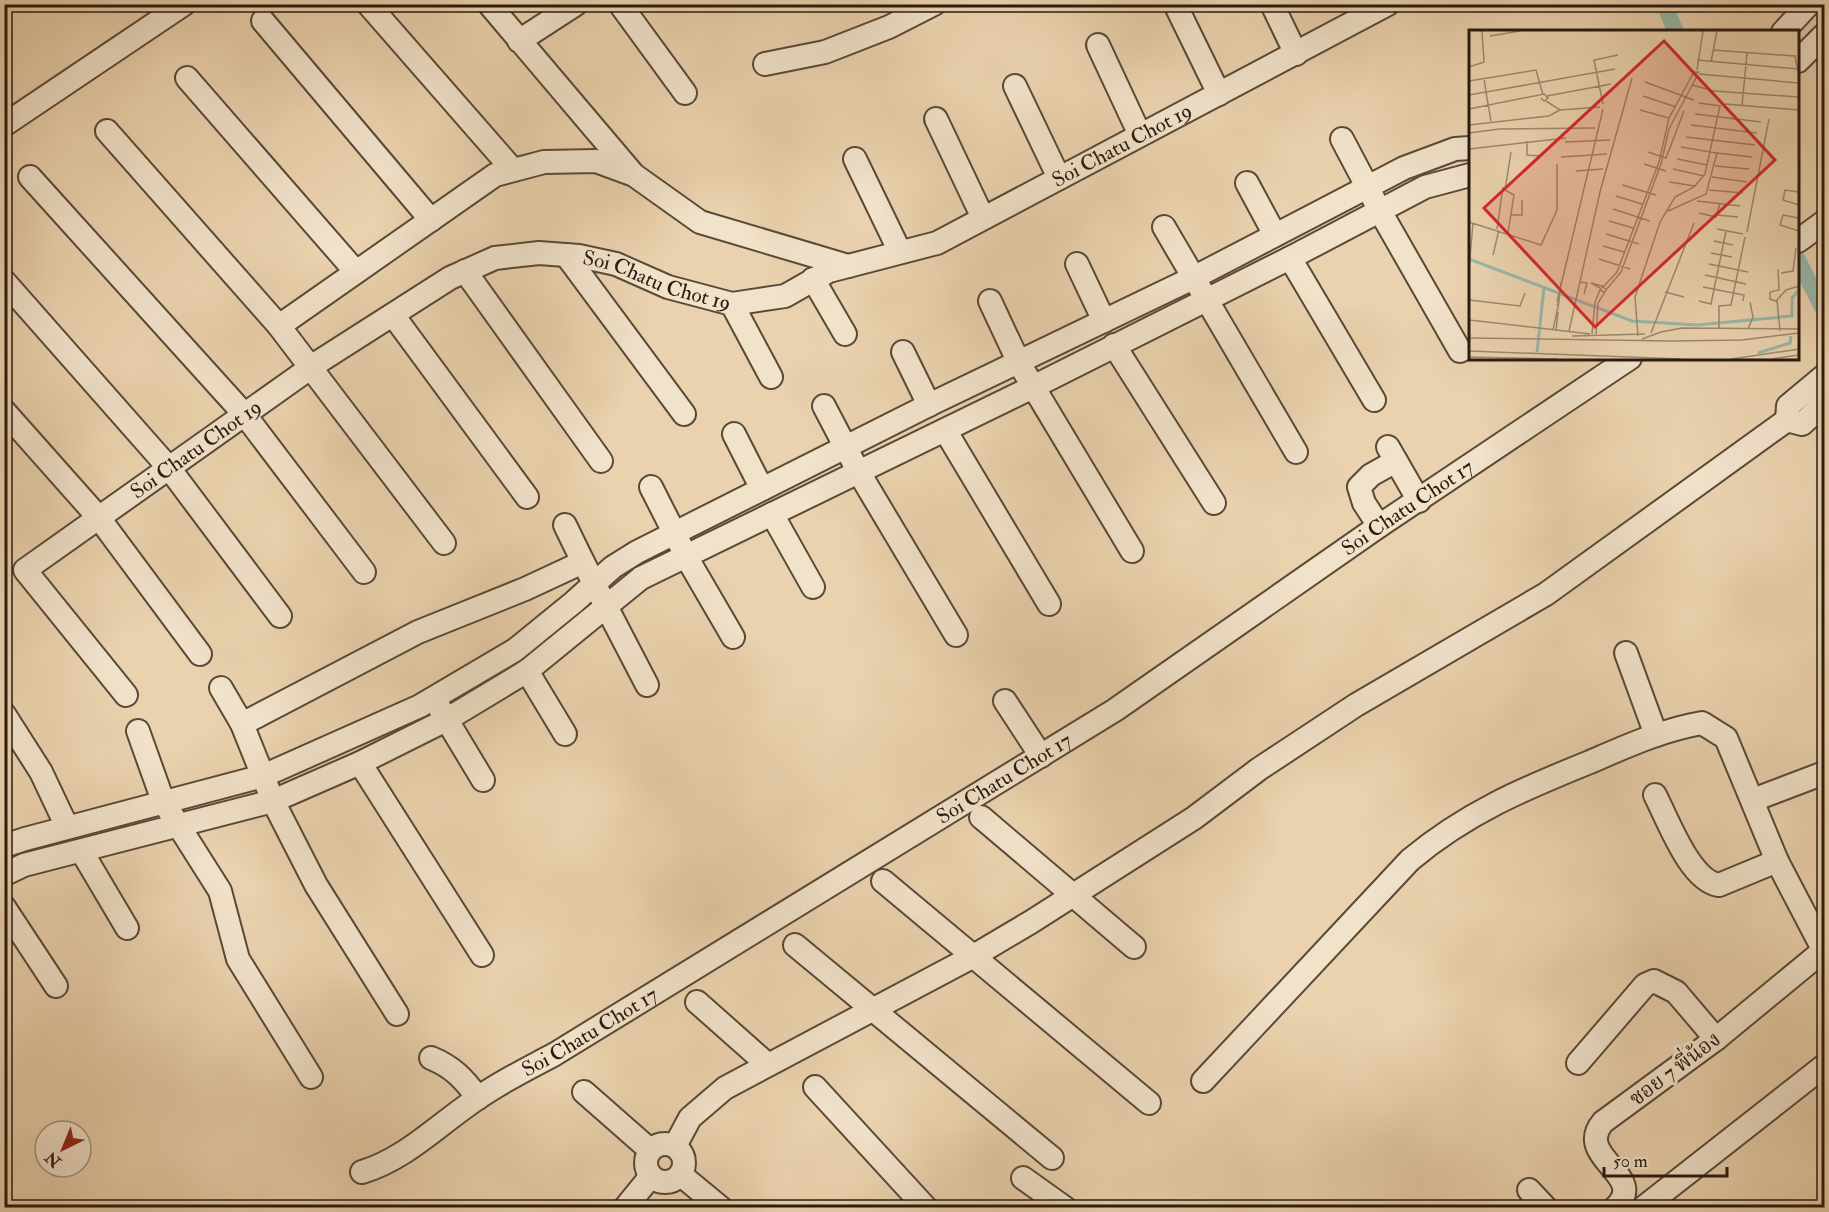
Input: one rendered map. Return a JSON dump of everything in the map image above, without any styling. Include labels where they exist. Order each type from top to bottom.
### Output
[{"type":"street","points":[[4,124],[184,4]]},
{"type":"street","points":[[368,4],[513,170]]},
{"type":"street","points":[[489,4],[634,175],[700,222],[848,266]]},
{"type":"street","points":[[519,41],[576,4]]},
{"type":"street","points":[[620,4],[685,93]]},
{"type":"street","points":[[765,64],[825,52],[889,27],[934,4]]},
{"type":"street","points":[[1272,4],[1296,54]]},
{"type":"street","points":[[1785,30],[1809,4]]},
{"type":"street","points":[[1176,6],[1219,94]]},
{"type":"street","name":"Soi Chatu Chot 19","points":[[126,695],[25,570],[312,367],[465,271],[495,258],[539,253],[566,255],[616,264],[668,287],[732,304],[785,296],[829,270],[937,243],[1296,54],[1376,8]]},
{"type":"street","points":[[263,21],[431,220]]},
{"type":"street","points":[[1799,59],[1824,35]]},
{"type":"street","points":[[1098,45],[1140,135]]},
{"type":"street","points":[[187,78],[356,272]]},
{"type":"street","points":[[1015,86],[1059,178]]},
{"type":"street","points":[[936,119],[983,218]]},
{"type":"street","points":[[107,131],[279,326],[444,543]]},
{"type":"street","points":[[1342,139],[1369,186],[1380,211],[1460,351]]},
{"type":"street","points":[[4,846],[163,801],[263,776],[434,697],[515,650],[593,584],[629,557],[929,405],[1193,278],[1404,168],[1455,149],[1469,148]]},
{"type":"street","points":[[855,159],[900,252]]},
{"type":"street","points":[[279,326],[495,175],[544,162],[596,161],[634,175]]},
{"type":"street","points":[[4,862],[5,874],[24,865],[82,852],[176,825],[273,801],[360,764],[446,720],[527,671],[606,609],[641,578],[687,558],[858,471],[1034,387],[1425,187],[1469,176]]},
{"type":"street","points":[[30,177],[245,415],[364,572]]},
{"type":"street","points":[[1247,183],[1275,235]]},
{"type":"street","points":[[1164,227],[1296,452]]},
{"type":"street","points":[[566,255],[684,414]]},
{"type":"street","points":[[1290,258],[1374,400]]},
{"type":"street","points":[[1077,264],[1104,321]]},
{"type":"street","points":[[465,271],[601,461]]},
{"type":"street","points":[[813,279],[845,334]]},
{"type":"street","points":[[4,281],[169,468],[280,616]]},
{"type":"street","points":[[990,301],[1019,363],[1132,551]]},
{"type":"street","points":[[732,304],[771,377]]},
{"type":"street","points":[[393,315],[527,497]]},
{"type":"street","points":[[1114,345],[1214,503]]},
{"type":"street","points":[[903,352],[929,405]]},
{"type":"street","name":"Soi Chatu Chot 17","points":[[362,1172],[413,1147],[478,1098],[555,1054],[1115,710],[1379,526],[1627,360]]},
{"type":"street","points":[[675,1146],[690,1118],[705,1102],[767,1064],[972,957],[1194,818],[1259,769],[1356,705],[1546,594],[1787,420],[1788,406],[1821,389]]},
{"type":"street","points":[[824,406],[858,471],[956,635]]},
{"type":"street","points":[[4,411],[99,518],[200,654]]},
{"type":"street","points":[[945,430],[1049,604]]},
{"type":"street","points":[[734,434],[762,489]]},
{"type":"street","points":[[1379,526],[1364,503],[1359,487],[1392,454],[1419,501]]},
{"type":"street","points":[[651,487],[687,558],[733,638]]},
{"type":"street","points":[[772,514],[813,587]]},
{"type":"street","points":[[565,525],[593,584],[647,685]]},
{"type":"street","points":[[242,724],[418,632],[525,589],[583,561]]},
{"type":"street","points":[[1626,653],[1656,735]]},
{"type":"street","points":[[527,671],[565,734]]},
{"type":"street","points":[[221,688],[242,724],[273,801],[316,885],[397,1014]]},
{"type":"street","points":[[434,697],[483,780]]},
{"type":"street","points":[[1005,701],[1041,756]]},
{"type":"street","points":[[4,714],[41,772],[67,827]]},
{"type":"street","points":[[1203,1081],[1410,860],[1443,832],[1510,795],[1669,729],[1702,723],[1717,730],[1726,738],[1777,861],[1824,950]]},
{"type":"street","points":[[138,731],[163,801],[176,825],[220,891],[238,959],[311,1077]]},
{"type":"street","points":[[360,764],[482,955]]},
{"type":"street","points":[[1753,800],[1824,773]]},
{"type":"street","points":[[1655,795],[1696,874],[1709,884],[1719,885],[1777,861]]},
{"type":"street","points":[[981,817],[1071,896],[1134,947]]},
{"type":"street","points":[[82,852],[127,928]]},
{"type":"street","points":[[883,881],[1149,1103]]},
{"type":"street","points":[[4,907],[56,986]]},
{"type":"street","points":[[795,945],[1053,1158]]},
{"type":"street","name":"ซอย 7 พี่น้อง","points":[[1615,1208],[1624,1194],[1624,1183],[1595,1143],[1595,1132],[1603,1122],[1716,1040],[1824,950]]},
{"type":"street","points":[[1578,1063],[1645,985],[1654,981],[1676,992],[1716,1040]]},
{"type":"street","points":[[697,1002],[767,1064]]},
{"type":"street","points":[[431,1058],[448,1065],[461,1075],[478,1098]]},
{"type":"street","points":[[1643,1208],[1824,1066]]},
{"type":"street","points":[[815,1087],[926,1208]]},
{"type":"street","points":[[584,1092],[650,1150]]},
{"type":"street","points":[[662,1144],[675,1146],[684,1156],[684,1170],[681,1175],[669,1182],[656,1180],[651,1176],[646,1163],[650,1150],[662,1144]]},
{"type":"street","points":[[681,1175],[721,1208]]},
{"type":"street","points":[[625,1208],[651,1176]]},
{"type":"street","points":[[1023,1178],[1065,1208]]},
{"type":"street","points":[[1529,1190],[1546,1208]]},
{"type":"waterway","points":[[1664,4],[1675,30]]},
{"type":"waterway","points":[[1799,262],[1824,311]]}]
